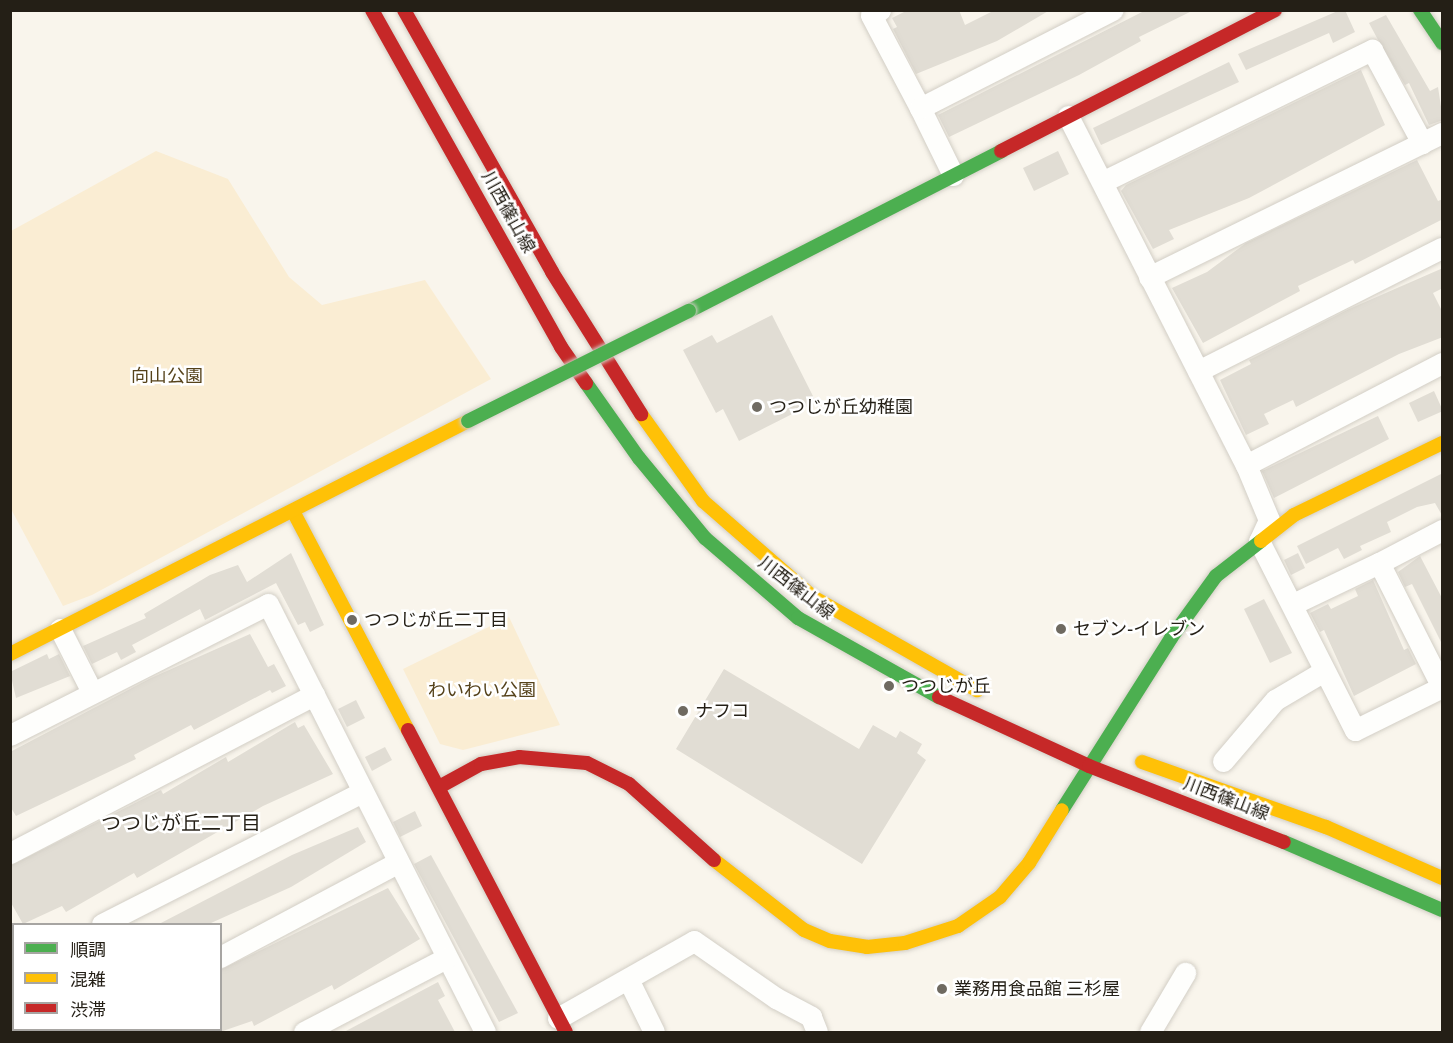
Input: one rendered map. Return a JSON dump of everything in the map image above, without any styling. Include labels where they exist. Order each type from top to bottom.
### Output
[{"type":"street","name":"川西篠山線","points":[[372,10],[561,347],[639,458],[705,538],[798,618],[886,671],[1089,766],[1166,795],[1443,910]]},
{"type":"street","name":"川西篠山線","points":[[404,10],[552,272],[648,426],[703,501],[813,597],[946,676],[988,696]]},
{"type":"street","points":[[880,10],[871,15],[952,175]]},
{"type":"street","points":[[920,108],[1112,10]]},
{"type":"street","points":[[10,654],[294,513],[468,421],[1275,10]]},
{"type":"street","points":[[1420,10],[1443,43]]},
{"type":"street","points":[[1102,182],[1372,50],[1422,143]]},
{"type":"street","points":[[1068,116],[1246,465],[1269,520],[1259,541]]},
{"type":"street","points":[[1149,278],[1443,133]]},
{"type":"street","points":[[1198,371],[1443,248]]},
{"type":"street","points":[[1246,465],[1443,363]]},
{"type":"street","points":[[439,787],[481,764],[519,757],[587,763],[629,784],[779,915],[830,941],[867,947],[905,944],[958,926],[1000,897],[1029,864],[1089,766],[1107,750],[1216,576],[1294,515],[1443,443]]},
{"type":"street","points":[[294,513],[562,1025],[628,979],[694,941],[776,998],[811,1017],[817,1032]]},
{"type":"street","points":[[1293,604],[1443,530]]},
{"type":"street","points":[[1259,541],[1355,730],[1442,687],[1378,563]]},
{"type":"street","points":[[10,735],[268,604],[485,1032]]},
{"type":"street","points":[[60,628],[92,692]]},
{"type":"street","points":[[1223,761],[1275,700],[1324,671]]},
{"type":"street","points":[[10,853],[314,695]]},
{"type":"street","name":"川西篠山線","points":[[1107,750],[1326,827],[1443,878]]},
{"type":"street","points":[[104,923],[362,792]]},
{"type":"street","points":[[222,956],[398,862]]},
{"type":"street","points":[[304,1032],[446,958]]},
{"type":"street","points":[[1150,1032],[1185,973]]},
{"type":"street","points":[[628,979],[654,1032]]},
{"type":"green space","name":"向山公園","points":[[156,151],[228,179],[289,277],[322,305],[425,280],[491,379],[92,595],[63,606],[11,509],[11,231]]},
{"type":"green space","name":"わいわい公園","points":[[509,617],[560,725],[463,750],[440,744],[403,669]]},
{"type":"green space","points":[[12,1014],[12,1031],[124,1032],[11,1032]]},
{"type":"building","points":[[908,10],[959,10],[965,25],[995,10],[1050,10],[997,41],[916,74],[893,29],[897,27],[892,18]]},
{"type":"building","points":[[1146,10],[1194,10],[1139,37],[1141,41],[1079,75],[949,137],[938,115]]},
{"type":"building","points":[[1340,10],[1345,10],[1355,32],[1333,43],[1329,33],[1246,70],[1238,54]]},
{"type":"building","points":[[1386,15],[1430,91],[1438,87],[1443,120],[1429,125],[1409,83],[1405,85],[1377,38],[1369,23]]},
{"type":"building","points":[[1229,62],[1239,82],[1101,145],[1093,128]]},
{"type":"building","points":[[1361,70],[1385,125],[1249,198],[1169,230],[1174,239],[1153,249],[1121,191],[1126,185]]},
{"type":"building","points":[[1058,151],[1069,174],[1034,191],[1023,168]]},
{"type":"building","points":[[1417,160],[1438,201],[1443,199],[1443,219],[1355,264],[1353,260],[1298,286],[1300,291],[1203,343],[1172,288],[1207,272],[1246,243]]},
{"type":"building","points":[[1443,268],[1443,288],[1433,293],[1443,313],[1443,337],[1399,354],[1296,407],[1293,400],[1264,414],[1269,424],[1246,435],[1220,380],[1251,364],[1249,360],[1349,309]]},
{"type":"building","points":[[772,315],[816,402],[739,441],[723,409],[716,413],[683,350],[712,335],[717,343]]},
{"type":"building","points":[[1434,391],[1443,411],[1418,422],[1409,403]]},
{"type":"building","points":[[1378,416],[1389,439],[1274,498],[1262,471]]},
{"type":"building","points":[[1443,473],[1443,517],[1435,503],[1417,507],[1387,522],[1391,532],[1360,546],[1362,550],[1344,559],[1338,548],[1306,564],[1297,546]]},
{"type":"building","points":[[291,553],[324,625],[310,632],[305,622],[298,625],[276,583],[205,620],[200,609],[132,645],[136,652],[121,660],[117,652],[92,664],[83,646],[146,618],[144,614],[210,575],[238,565],[247,582]]},
{"type":"building","points":[[1298,553],[1305,568],[1291,575],[1284,560]]},
{"type":"building","points":[[1420,556],[1443,600],[1443,646],[1412,584],[1405,587],[1398,572]]},
{"type":"building","points":[[1373,580],[1404,650],[1408,648],[1416,664],[1354,696],[1324,630],[1320,632],[1310,613],[1328,604],[1331,609],[1358,596],[1355,589]]},
{"type":"building","points":[[1264,599],[1292,653],[1270,663],[1244,609]]},
{"type":"building","points":[[250,634],[268,667],[274,664],[286,686],[272,693],[270,690],[194,730],[191,725],[134,755],[136,759],[16,816],[10,806],[10,752],[151,678]]},
{"type":"building","points":[[47,654],[49,659],[59,654],[70,676],[16,698],[10,672]]},
{"type":"building","points":[[724,669],[859,749],[873,725],[896,738],[900,731],[922,744],[917,753],[926,760],[862,864],[676,749]]},
{"type":"building","points":[[356,700],[365,718],[347,727],[338,709]]},
{"type":"building","points":[[295,722],[298,728],[304,725],[333,774],[263,806],[137,878],[134,873],[66,912],[62,906],[22,923],[10,901],[10,866],[161,790],[163,794],[226,757],[228,762]]},
{"type":"building","points":[[385,747],[392,760],[372,771],[365,757]]},
{"type":"building","points":[[415,811],[422,826],[400,837],[393,822]]},
{"type":"building","points":[[358,827],[366,842],[291,887],[211,923],[161,923],[292,855]]},
{"type":"building","points":[[431,855],[518,1013],[499,1022],[414,864]]},
{"type":"building","points":[[388,888],[420,939],[334,990],[332,985],[254,1026],[252,1021],[220,1032],[222,1031],[222,969]]},
{"type":"building","points":[[438,982],[445,996],[438,1000],[455,1032],[344,1032]]},
{"type":"traffic: fast","points":[[1420,10],[1442,43]]},
{"type":"traffic: fast","points":[[689,311],[1001,151]]},
{"type":"traffic: fast","points":[[468,421],[689,311]]},
{"type":"traffic: fast","points":[[586,383],[639,458],[705,538],[798,618],[939,697]]},
{"type":"traffic: fast","points":[[1062,810],[1171,638],[1216,576],[1261,541]]},
{"type":"traffic: fast","points":[[1284,842],[1442,910]]},
{"type":"traffic: slow","points":[[641,414],[703,501],[813,597],[977,690]]},
{"type":"traffic: slow","points":[[10,654],[468,421]]},
{"type":"traffic: slow","points":[[1261,541],[1294,515],[1442,443]]},
{"type":"traffic: slow","points":[[294,513],[408,730]]},
{"type":"traffic: slow","points":[[1142,762],[1326,827],[1442,878]]},
{"type":"traffic: slow","points":[[714,860],[804,930],[830,941],[867,947],[905,943],[958,926],[1000,897],[1029,863],[1062,810]]},
{"type":"traffic: jam","points":[[372,10],[561,347],[586,383]]},
{"type":"traffic: jam","points":[[404,10],[552,272],[641,414]]},
{"type":"traffic: jam","points":[[1001,151],[1275,10]]},
{"type":"traffic: jam","points":[[939,697],[1089,766],[1284,842]]},
{"type":"traffic: jam","points":[[408,730],[566,1032]]},
{"type":"traffic: jam","points":[[439,787],[481,764],[519,757],[587,763],[629,784],[714,860]]},
{"type":"place","name":"つつじが丘幼稚園","points":[[757,407]]},
{"type":"place","name":"つつじが丘二丁目","points":[[352,620]]},
{"type":"place","name":"セブン-イレブン","points":[[1061,629]]},
{"type":"place","name":"つつじが丘","points":[[889,686]]},
{"type":"place","name":"ナフコ","points":[[683,711]]},
{"type":"place","name":"業務用食品館 三杉屋","points":[[942,989]]},
{"type":"district","name":"つつじが丘二丁目","points":[[181,823]]}]
